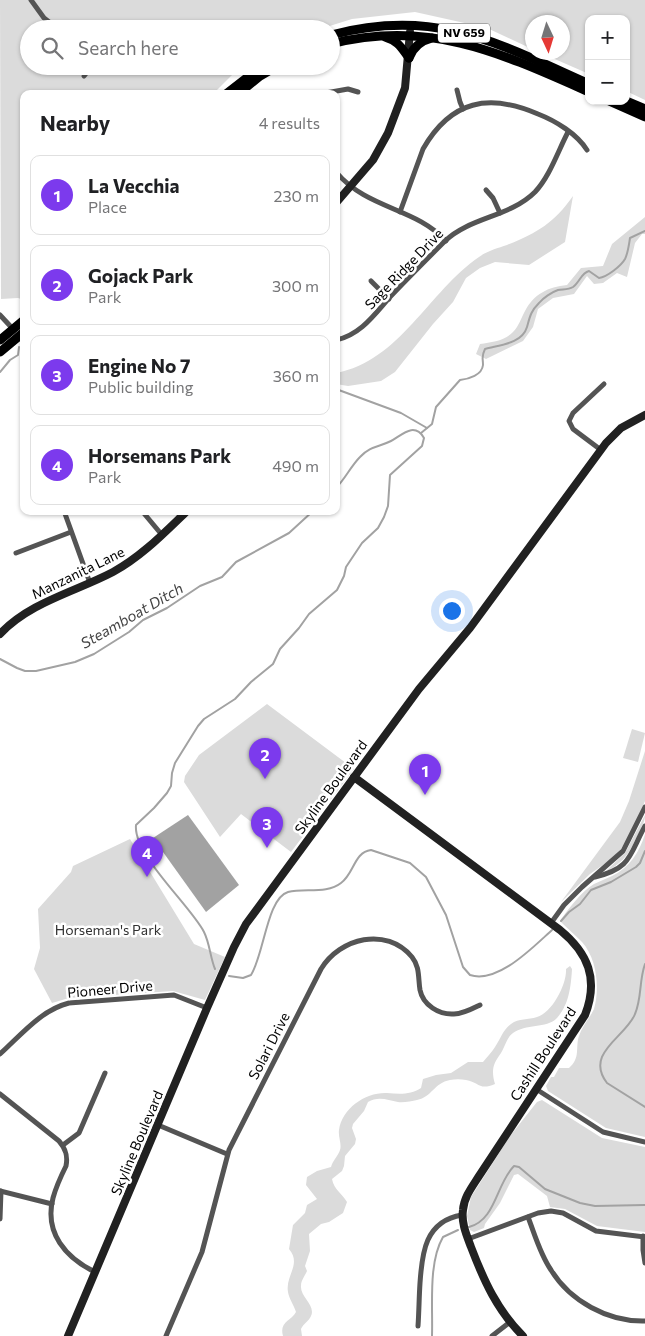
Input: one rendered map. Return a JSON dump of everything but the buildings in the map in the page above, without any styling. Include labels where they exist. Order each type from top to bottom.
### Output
[{"type":"main road","name":"NV 659","points":[[340,33],[380,25],[445,28],[485,39],[585,82]]},
{"type":"main road","name":"NV 659","points":[[340,43],[382,36],[410,35],[434,37],[489,51],[585,90]]},
{"type":"main road","points":[[382,36],[393,39],[400,44],[409,58]]},
{"type":"main road","points":[[409,58],[412,50],[418,44],[434,37]]},
{"type":"main road","points":[[231,90],[250,75]]},
{"type":"main road","points":[[243,90],[262,75]]},
{"type":"main road","points":[[630,103],[645,109]]},
{"type":"main road","points":[[618,105],[645,117]]},
{"type":"main road","points":[[0,340],[20,323]]},
{"type":"main road","points":[[0,352],[8,342],[13,329]]},
{"type":"main road","points":[[0,352],[20,335]]},
{"type":"street","points":[[31,0],[47,20]]},
{"type":"street","points":[[340,198],[373,160],[384,141],[402,95],[409,58],[411,25]]},
{"type":"street","points":[[340,90],[348,89],[358,92]]},
{"type":"street","points":[[457,90],[463,109]]},
{"type":"street","points":[[400,212],[429,139],[447,118],[463,109],[489,102],[514,104],[556,121],[579,140],[587,150]]},
{"type":"street","name":"Sage Ridge Drive","points":[[340,338],[360,329],[367,323],[389,298],[456,232],[517,205],[534,192],[544,178],[568,132]]},
{"type":"street","points":[[340,176],[370,200],[430,226],[446,241]]},
{"type":"street","points":[[486,190],[493,198],[500,212]]},
{"type":"street","points":[[371,281],[389,298]]},
{"type":"street","points":[[0,315],[13,329]]},
{"type":"street","points":[[601,450],[572,430],[569,421],[572,413],[604,384]]},
{"type":"street","name":"Skyline Boulevard","points":[[68,1336],[207,1008],[234,947],[250,919],[427,678],[470,628],[601,450],[621,428],[645,415]]},
{"type":"street","points":[[65,515],[90,583]]},
{"type":"street","points":[[145,515],[162,535]]},
{"type":"street","name":"Manzanita Lane","points":[[0,634],[17,618],[32,609],[90,583],[131,561],[183,515]]},
{"type":"street","points":[[16,553],[71,532]]},
{"type":"street","name":"Cashill Boulevard","points":[[354,777],[551,923],[582,952],[588,965],[591,988],[589,1003],[584,1014],[470,1190],[465,1200],[462,1214]]},
{"type":"street","points":[[551,923],[571,898],[624,851],[645,807]]},
{"type":"street","points":[[594,877],[614,870],[625,862],[634,850],[645,826]]},
{"type":"street","name":"Solari Drive","points":[[166,1336],[202,1252],[227,1154],[321,969],[331,955],[349,943],[368,939],[376,939],[394,944],[408,953],[416,962],[422,995],[429,1006],[441,1013],[455,1014],[480,1005]]},
{"type":"street","name":"Pioneer Drive","points":[[0,1054],[46,1012],[69,1003],[174,995],[207,1008]]},
{"type":"street","points":[[63,1145],[79,1133],[105,1073]]},
{"type":"street","points":[[536,1089],[603,1132],[645,1142]]},
{"type":"street","points":[[0,1094],[63,1145],[67,1160],[52,1204],[54,1232],[62,1248],[76,1262],[95,1272]]},
{"type":"street","points":[[158,1125],[227,1154]]},
{"type":"street","points":[[0,1219],[1,1191],[52,1204]]},
{"type":"street","points":[[468,1239],[528,1217],[545,1212],[557,1212],[596,1231],[644,1236],[643,1250],[645,1263]]},
{"type":"street","points":[[418,1326],[422,1255],[427,1240],[440,1224],[462,1214],[468,1239],[490,1292],[510,1322],[523,1336]]},
{"type":"street","points":[[528,1217],[544,1259],[564,1288],[598,1311],[620,1318],[645,1321]]},
{"type":"street","points":[[492,1336],[510,1322]]},
{"type":"green space","points":[[0,0],[645,0],[645,100],[630,93],[630,15],[585,15],[585,72],[557,60],[570,60],[570,15],[525,15],[525,46],[487,28],[415,12],[352,19],[340,23],[340,20],[20,20],[20,75],[232,75],[217,90],[20,90],[20,299],[1,299]]},
{"type":"green space","points":[[573,196],[565,242],[529,265],[495,262],[480,268],[466,278],[453,302],[395,372],[381,381],[348,386],[340,385],[340,372],[358,366],[378,355],[413,323],[461,271],[489,251],[527,236],[544,226]]},
{"type":"green space","points":[[645,217],[645,234],[642,234],[635,243],[627,277],[617,273],[603,283],[594,284],[587,276],[574,294],[553,298],[538,309],[533,327],[523,341],[486,359],[476,354],[480,344],[502,339],[513,332],[529,305],[542,292],[567,285],[581,268],[603,266],[612,244]]},
{"type":"green space","points":[[267,704],[354,769],[291,852],[241,814],[220,837],[184,782],[185,776],[199,755]]},
{"type":"green space","points":[[632,729],[645,733],[638,762],[623,758]]},
{"type":"green space","points":[[645,751],[645,801],[633,829],[621,849],[610,860],[590,874],[561,902],[620,822],[629,801]]},
{"type":"green space","points":[[645,815],[643,824],[628,853],[621,862],[607,870],[625,853]]},
{"type":"green space","points":[[645,834],[645,1137],[606,1128],[548,1091],[546,1086],[559,1068],[569,1068],[573,1064],[579,1036],[594,1009],[597,992],[594,965],[587,949],[560,921],[584,891],[629,864],[637,853]]},
{"type":"green space","name":"Horseman's Park","points":[[130,839],[194,944],[225,957],[205,1000],[173,991],[69,998],[52,1003],[34,969],[40,948],[38,909],[71,872],[73,866]]},
{"type":"green space","points":[[570,966],[572,969],[570,989],[564,1008],[552,1022],[524,1028],[511,1035],[495,1064],[493,1075],[495,1084],[486,1087],[466,1080],[452,1080],[440,1084],[426,1096],[417,1100],[400,1102],[379,1099],[368,1102],[364,1111],[353,1124],[355,1144],[345,1156],[342,1171],[332,1179],[334,1186],[347,1202],[343,1213],[329,1222],[321,1224],[309,1234],[310,1251],[305,1266],[307,1271],[302,1280],[301,1290],[310,1305],[311,1316],[301,1329],[302,1336],[283,1336],[284,1325],[296,1312],[289,1295],[288,1286],[294,1265],[293,1254],[289,1249],[293,1225],[305,1213],[307,1205],[317,1199],[306,1185],[307,1177],[317,1171],[331,1167],[341,1145],[339,1130],[341,1122],[350,1108],[363,1098],[371,1095],[413,1092],[421,1088],[423,1079],[451,1073],[468,1062],[483,1062],[511,1024],[537,1017],[548,1010],[558,997],[566,975],[566,969]]},
{"type":"green space","points":[[542,1100],[602,1138],[645,1147],[645,1232],[597,1226],[565,1209],[550,1207],[547,1196],[518,1174],[514,1175],[500,1203],[484,1228],[474,1232],[470,1230],[467,1216],[471,1197],[510,1136],[537,1102]]},
{"type":"shaded area","points":[[188,815],[239,885],[206,912],[153,838]]},
{"type":"waterway","points":[[421,433],[432,424],[436,407],[460,380],[478,374],[483,365],[485,349],[509,343],[520,337],[524,333],[534,309],[550,294],[573,287],[589,271],[599,278],[614,271],[625,259],[630,238],[645,231]]},
{"type":"waterway","name":"Steamboat Ditch","points":[[0,372],[10,360],[18,355],[19,347]]},
{"type":"waterway","points":[[340,390],[401,413],[427,428]]},
{"type":"waterway","name":"Steamboat Ditch","points":[[215,969],[204,932],[143,851],[137,837],[136,825],[167,793],[171,786],[175,763],[198,726],[204,719],[235,699],[251,682],[273,664],[280,649],[309,614],[337,590],[346,567],[362,543],[378,528],[384,517],[388,506],[390,475],[422,446],[424,438],[420,433],[412,430],[367,451],[340,483]]},
{"type":"waterway","name":"Steamboat Ditch","points":[[0,659],[25,671],[36,671],[75,662],[94,654],[129,632],[143,620],[167,608],[200,586],[222,577],[236,562],[289,533],[309,515]]},
{"type":"waterway","name":"Steamboat Ditch","points":[[229,976],[243,978],[251,975],[270,916],[281,896],[288,892],[323,890],[341,883],[349,874],[357,859],[365,852],[371,850],[410,863],[426,877],[446,915],[463,967],[470,975],[481,976],[503,969],[525,954],[552,930]]},
{"type":"waterway","name":"Steamboat Ditch","points":[[561,921],[580,904],[591,890],[611,882],[636,867],[640,863],[645,851]]},
{"type":"waterway","name":"Steamboat Ditch","points":[[645,964],[639,1002],[635,1014],[603,1054],[600,1063],[601,1072],[607,1083],[645,1107]]},
{"type":"waterway","name":"Steamboat Ditch","points":[[469,1227],[485,1217],[503,1182],[514,1166],[519,1167],[545,1189],[580,1203],[595,1206],[645,1205]]},
{"type":"waterway","name":"Steamboat Ditch","points":[[432,1336],[432,1285],[435,1259],[443,1237],[458,1230]]},
{"type":"place","name":"Gojack Park","points":[[265,779]]},
{"type":"place","name":"La Vecchia","points":[[425,795]]},
{"type":"place","name":"Engine No 7","points":[[267,848]]},
{"type":"place","name":"Horsemans Park","points":[[147,877]]}]
